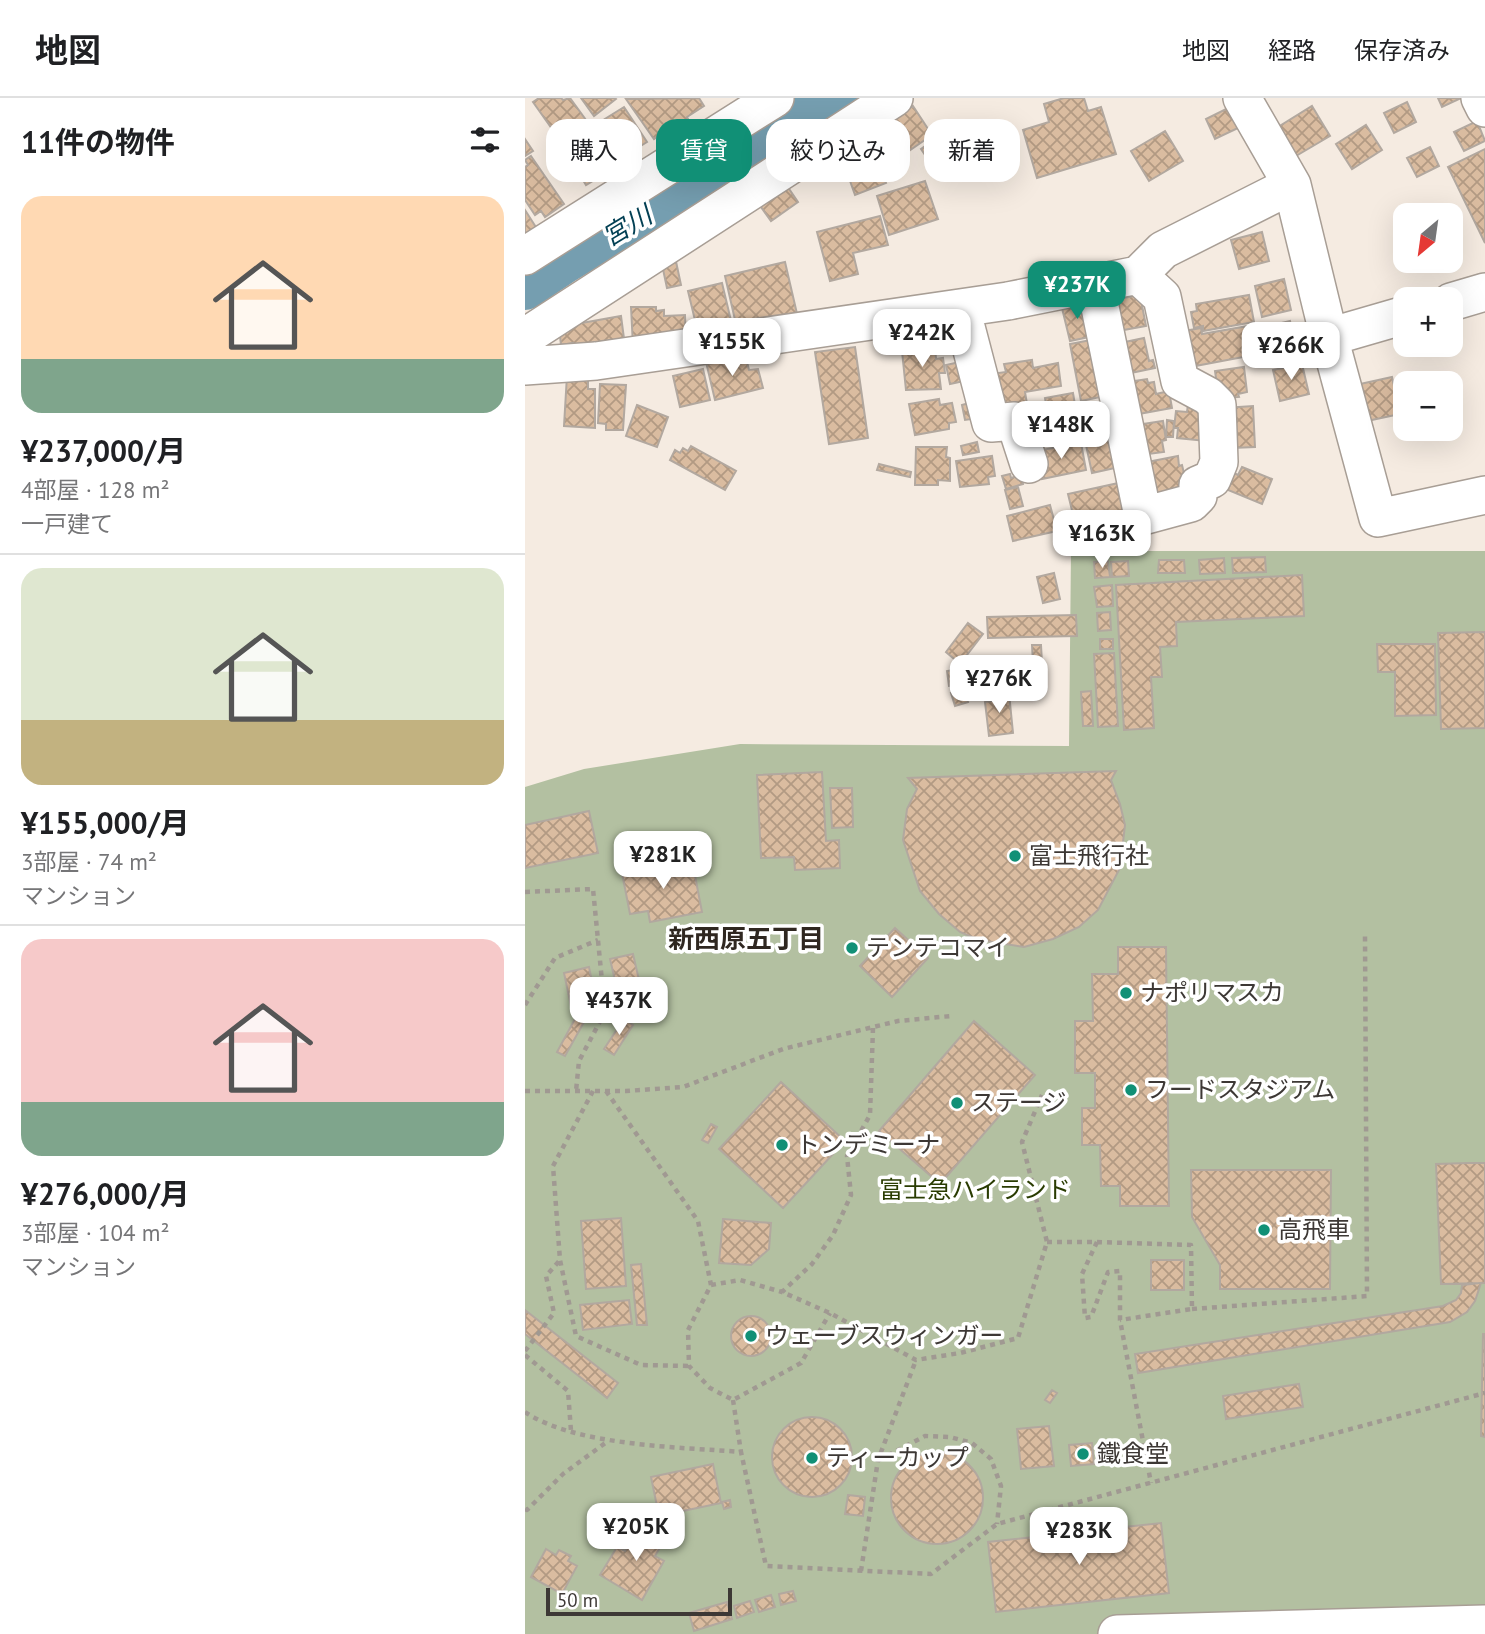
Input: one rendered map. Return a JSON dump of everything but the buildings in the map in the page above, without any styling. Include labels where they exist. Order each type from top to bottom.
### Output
[{"type":"street","points":[[525,256],[775,98]]},
{"type":"street","points":[[525,337],[894,98]]},
{"type":"street","points":[[1242,98],[1292,185],[1378,519],[1485,495]]},
{"type":"street","points":[[1480,98],[1485,108]]},
{"type":"street","points":[[525,366],[596,361],[961,308],[1138,275],[1163,250],[1292,185]]},
{"type":"street","points":[[1095,283],[1143,516],[1191,503],[1198,496],[1198,485],[1212,479],[1219,462],[1217,405],[1179,381],[1162,297],[1138,275]]},
{"type":"street","points":[[1463,298],[1485,292]]},
{"type":"street","points":[[961,308],[991,423],[1015,421],[1029,464]]},
{"type":"street","points":[[1329,337],[1393,318]]},
{"type":"street","points":[[1117,1634],[1485,1624]]},
{"type":"path","points":[[525,892],[593,889],[605,1012],[579,1061],[576,1091]]},
{"type":"path","points":[[1121,1320],[1192,1309],[1367,1296],[1365,936]]},
{"type":"path","points":[[525,1005],[555,958],[598,940]]},
{"type":"path","points":[[525,1091],[683,1087],[783,1049],[898,1021],[951,1016]]},
{"type":"path","points":[[782,1292],[812,1264],[833,1235],[851,1195],[847,1156],[870,1115],[873,1028]]},
{"type":"path","points":[[593,1091],[553,1166],[560,1260],[576,1336],[641,1365],[689,1366]]},
{"type":"path","points":[[606,1091],[698,1221],[711,1285],[688,1330],[689,1366],[710,1388],[733,1400]]},
{"type":"path","points":[[711,1285],[740,1280],[782,1292],[830,1313],[916,1360],[960,1353],[1018,1338],[1047,1242],[1022,1142],[1042,1095]]},
{"type":"path","points":[[1047,1242],[1191,1245],[1192,1309]]},
{"type":"path","points":[[1097,1242],[1082,1274],[1085,1318],[1091,1317],[1108,1272],[1120,1270],[1121,1320],[1151,1483]]},
{"type":"path","points":[[560,1260],[547,1276],[554,1313],[525,1353],[568,1391],[571,1431]]},
{"type":"path","points":[[733,1400],[801,1363],[830,1313]]},
{"type":"path","points":[[861,1571],[878,1460],[916,1360]]},
{"type":"path","points":[[733,1400],[741,1452],[767,1566],[931,1574],[997,1524],[1485,1393]]},
{"type":"path","points":[[525,1412],[541,1423],[608,1440],[741,1452]]},
{"type":"path","points":[[878,1460],[925,1436],[950,1437],[972,1443],[991,1459],[1001,1486],[997,1524]]},
{"type":"path","points":[[525,1509],[563,1474],[608,1440]]},
{"type":"green space","name":"富士急ハイランド","points":[[1071,551],[1485,551],[1485,1634],[525,1634],[525,787],[584,769],[740,744],[1069,746]]},
{"type":"waterway","name":"宮川","points":[[525,288],[836,98]]},
{"type":"place","name":"富士飛行社","points":[[1015,856]]},
{"type":"place","name":"テンテコマイ","points":[[852,948]]},
{"type":"place","name":"ナポリマスカ","points":[[1126,993]]},
{"type":"place","name":"フードスタジアム","points":[[1131,1090]]},
{"type":"place","name":"ステージ","points":[[957,1103]]},
{"type":"place","name":"トンデミーナ","points":[[782,1145]]},
{"type":"place","name":"高飛車","points":[[1264,1230]]},
{"type":"place","name":"ウェーブスウィンガー","points":[[751,1336]]},
{"type":"place","name":"鐵食堂","points":[[1083,1454]]},
{"type":"place","name":"ティーカップ","points":[[812,1458]]},
{"type":"district","name":"新西原五丁目","points":[[746,939]]}]
